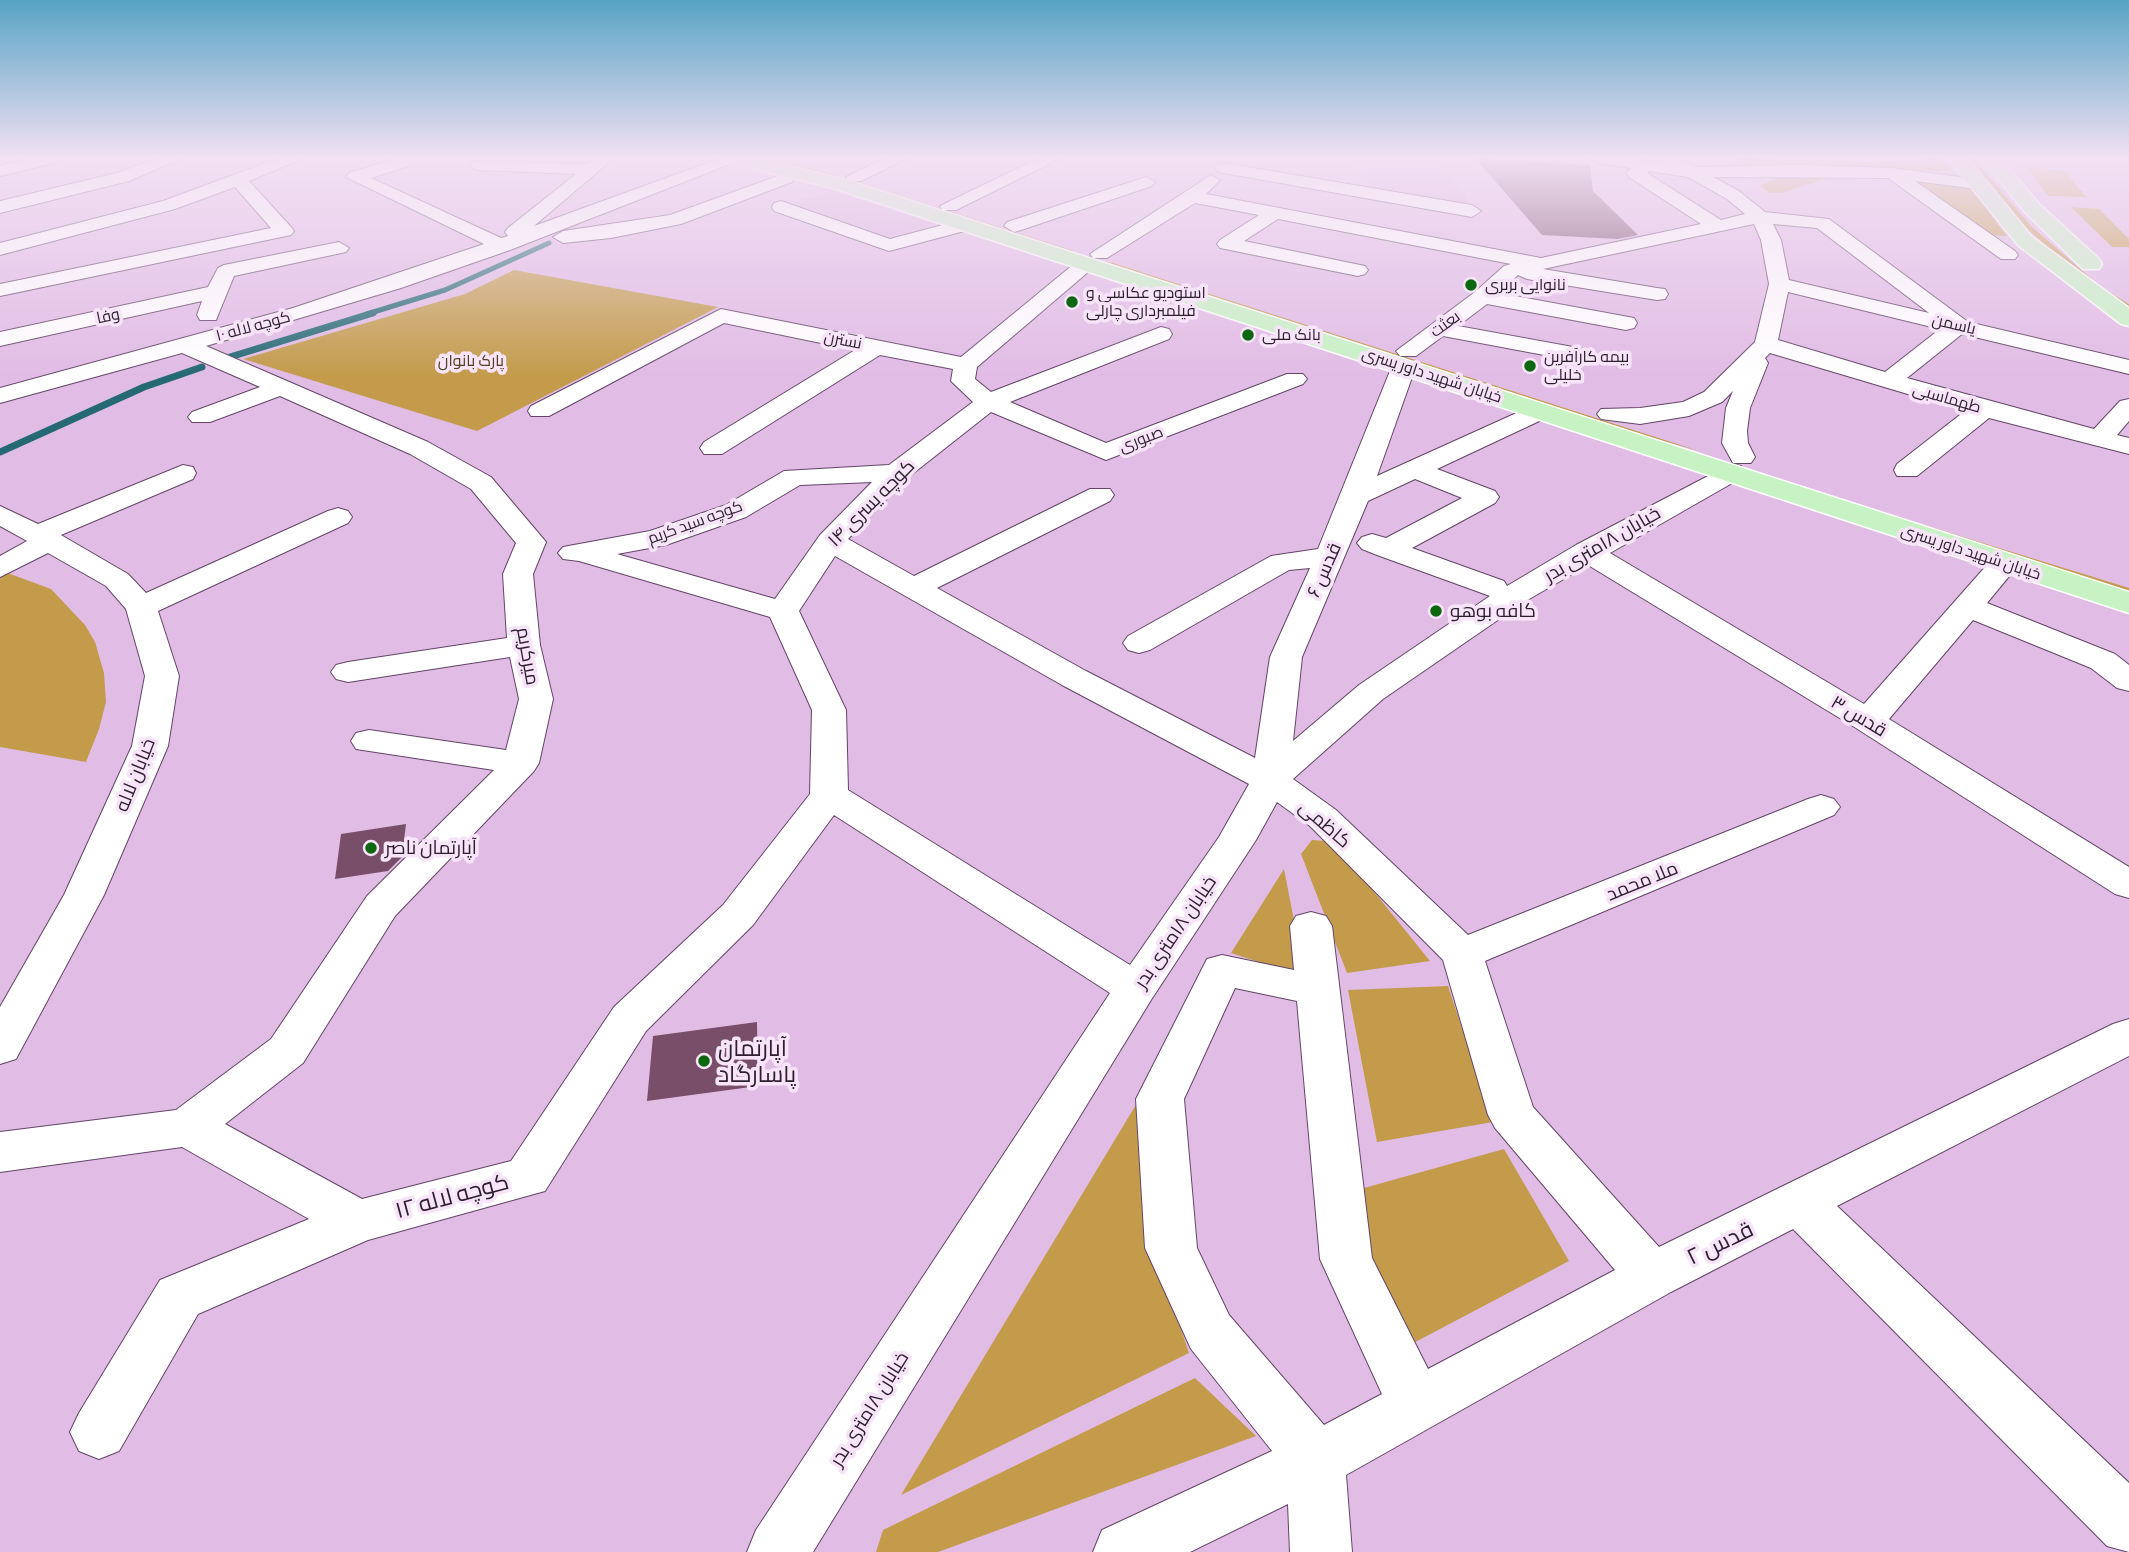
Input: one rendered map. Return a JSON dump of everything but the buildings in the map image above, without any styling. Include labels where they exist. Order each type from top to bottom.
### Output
[{"type":"main road","name":"خیابان شهید داور یسری","points":[[1005,230],[1406,358],[1610,414],[1737,465],[2005,564],[2129,603]]},
{"type":"main road","name":"خیابان شهید داور یسری","points":[[1025,230],[1093,259]]},
{"type":"main road","points":[[2016,230],[2025,241],[2129,319]]},
{"type":"main road","points":[[2055,230],[2110,279]]},
{"type":"main road","name":"خیابان شهید داور یسری","points":[[1406,358],[1541,411],[1737,465],[2129,580]]},
{"type":"street","points":[[0,249],[71,230]]},
{"type":"street","points":[[0,290],[283,230]]},
{"type":"street","points":[[470,230],[503,246],[619,230]]},
{"type":"street","points":[[503,246],[517,230]]},
{"type":"street","points":[[503,246],[544,230]]},
{"type":"street","points":[[848,230],[889,245],[922,230]]},
{"type":"street","points":[[988,402],[963,381],[966,365],[1093,259],[1139,230]]},
{"type":"street","points":[[1248,230],[1227,244],[1358,270]]},
{"type":"street","points":[[1370,230],[1538,263]]},
{"type":"street","name":"بعثت","points":[[1406,358],[1439,329],[1483,297],[1511,270],[1691,230]]},
{"type":"street","points":[[1737,465],[1735,443],[1738,408],[1763,348],[1779,284],[1772,240],[1767,230]]},
{"type":"street","name":"بعثت","points":[[1832,230],[1959,325]]},
{"type":"street","points":[[1972,230],[2008,255]]},
{"type":"street","points":[[1338,284],[1406,237]]},
{"type":"street","points":[[253,238],[274,260]]},
{"type":"street","name":"کوچه لاله ۱۰","points":[[0,396],[301,313],[503,246]]},
{"type":"street","points":[[340,248],[225,272],[192,342],[281,388],[419,448],[481,483],[531,542],[612,561],[783,611],[829,710],[829,795],[1136,989]]},
{"type":"street","points":[[1511,270],[1657,294]]},
{"type":"street","name":"یاسمن","points":[[1779,284],[2129,367]]},
{"type":"street","name":"وفا","points":[[0,339],[216,292]]},
{"type":"street","points":[[1483,297],[1626,323]]},
{"type":"street","name":"نسترن","points":[[540,411],[721,316],[966,365]]},
{"type":"street","points":[[1889,381],[1959,325]]},
{"type":"street","points":[[1439,329],[1576,354]]},
{"type":"street","name":"کوچه یسری ۱۴","points":[[783,611],[830,541],[896,472],[988,402],[1161,334]]},
{"type":"street","points":[[713,448],[876,347]]},
{"type":"street","points":[[1610,414],[1640,416],[1689,409],[1713,397],[1763,348]]},
{"type":"street","name":"طهماسبی","points":[[1763,348],[2129,446]]},
{"type":"street","name":"قدس ۶","points":[[1270,780],[1286,657],[1356,496],[1406,358]]},
{"type":"street","name":"صبوری","points":[[988,402],[1106,452],[1295,380]]},
{"type":"street","points":[[201,416],[281,388]]},
{"type":"street","points":[[2100,439],[2129,406]]},
{"type":"street","points":[[1907,471],[1984,409]]},
{"type":"street","points":[[1356,496],[1541,411]]},
{"type":"street","name":"خیابان ۱۸متری بدر","points":[[778,1552],[1136,989],[1237,840],[1270,780],[1371,692],[1513,595],[1737,465]]},
{"type":"street","points":[[1387,549],[1485,498],[1414,469]]},
{"type":"street","name":"کوچه سید کریم","points":[[573,553],[656,539],[736,511],[794,477],[896,472]]},
{"type":"street","points":[[0,568],[44,537],[183,473]]},
{"type":"street","points":[[915,587],[1100,495]]},
{"type":"street","name":"خیابان لاله","points":[[0,514],[117,580],[141,607],[162,676],[150,746],[84,895],[0,1047]]},
{"type":"street","points":[[141,607],[338,517]]},
{"type":"street","name":"کاظمی","points":[[830,541],[1074,678],[1270,780],[1323,818],[1462,954],[1511,1115],[1652,1276]]},
{"type":"street","name":"میرکریم","points":[[521,763],[536,699],[524,645],[518,574],[531,542]]},
{"type":"street","points":[[1139,643],[1282,562],[1335,544],[1387,549],[1493,588]]},
{"type":"street","name":"قدس ۳","points":[[1586,551],[1868,721],[2129,886]]},
{"type":"street","points":[[1868,721],[2005,564]]},
{"type":"street","points":[[1967,606],[2103,661],[2129,681]]},
{"type":"street","points":[[348,672],[524,645]]},
{"type":"street","points":[[369,741],[521,763]]},
{"type":"street","points":[[0,1152],[188,1127],[287,1051],[381,906],[521,763]]},
{"type":"street","name":"کوچه لاله ۱۲","points":[[99,1432],[179,1297],[358,1221],[527,1177],[630,1019],[738,915],[829,795]]},
{"type":"street","name":"ملا محمد","points":[[1462,954],[1821,807]]},
{"type":"street","points":[[1311,926],[1346,1259],[1416,1404]]},
{"type":"street","points":[[1318,990],[1223,970],[1160,1098],[1171,1248],[1210,1332],[1316,1460],[1321,1552]]},
{"type":"street","name":"قدس ۲","points":[[1124,1552],[1316,1460],[1652,1276],[1801,1204],[2129,1035]]},
{"type":"street","points":[[188,1127],[358,1221]]},
{"type":"street","points":[[1801,1204],[2129,1525]]},
{"type":"shaded area","points":[[871,230],[912,230],[890,237]]},
{"type":"green space","points":[[1001,230],[1010,230],[1074,251],[1065,251]]},
{"type":"green space","points":[[1980,230],[2003,230],[2007,236],[1986,235]]},
{"type":"green space","points":[[2029,230],[2036,230],[2101,287],[2129,304],[2129,310],[2091,286]]},
{"type":"green space","points":[[2095,230],[2120,230],[2129,239],[2129,247],[2112,247]]},
{"type":"green space","points":[[1099,261],[1113,263],[1699,451],[1614,427]]},
{"type":"green space","name":"پارک بانوان","points":[[514,270],[718,307],[477,431],[243,359],[465,294]]},
{"type":"green space","points":[[1778,480],[2129,588],[2129,594]]},
{"type":"green space","points":[[5,572],[51,589],[85,625],[95,642],[104,673],[106,702],[86,762],[0,747],[0,575]]},
{"type":"green space","points":[[1312,840],[1326,841],[1346,857],[1430,961],[1347,973],[1301,854]]},
{"type":"green space","points":[[1284,869],[1305,977],[1231,953]]},
{"type":"green space","points":[[1448,986],[1493,1122],[1377,1142],[1348,990]]},
{"type":"green space","points":[[1140,1098],[1177,1317],[1189,1353],[901,1495]]},
{"type":"green space","points":[[1504,1149],[1569,1261],[1402,1349],[1368,1279],[1364,1188]]},
{"type":"green space","points":[[1195,1378],[1256,1436],[938,1552],[876,1552],[883,1530]]},
{"type":"waterway","points":[[367,314],[445,290],[549,243]]},
{"type":"waterway","points":[[230,357],[373,313]]},
{"type":"waterway","points":[[0,452],[144,387],[202,367]]},
{"type":"place","name":"نانوایی بربری","points":[[1471,285]]},
{"type":"place","name":"استودیو عکاسی و فیلمبرداری چارلی","points":[[1072,302]]},
{"type":"place","name":"بانک ملی","points":[[1248,335]]},
{"type":"place","name":"بیمه کارآفرین خلیلی","points":[[1530,366]]},
{"type":"place","name":"کافه بوهو","points":[[1436,611]]},
{"type":"place","name":"آپارتمان ناصر","points":[[371,848]]},
{"type":"place","name":"آپارتمان پاسارگاد","points":[[704,1061]]}]
